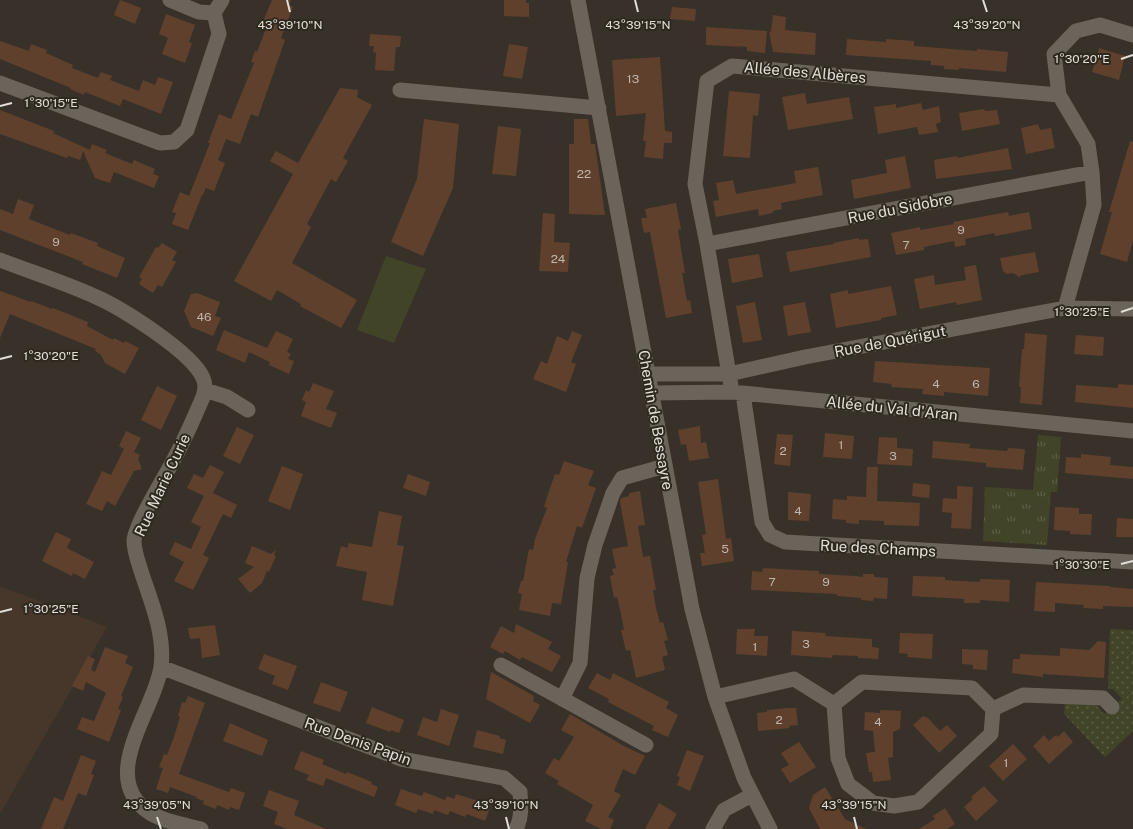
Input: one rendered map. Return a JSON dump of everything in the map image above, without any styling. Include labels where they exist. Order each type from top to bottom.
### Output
[{"type":"street","points":[[170,0],[199,12],[214,13]]},
{"type":"street","points":[[0,83],[160,143],[174,142],[187,130],[219,34],[214,13],[222,0]]},
{"type":"street","name":"Chemin de Bessayre","points":[[578,0],[652,393],[674,523],[692,609],[715,697],[740,769],[770,829]]},
{"type":"street","points":[[1065,308],[1094,205],[1088,144],[1059,95],[1054,54],[1076,30],[1100,25],[1133,35]]},
{"type":"street","name":"Allée des Albères","points":[[738,393],[729,374],[695,184],[708,81],[732,66],[1059,95]]},
{"type":"street","points":[[400,90],[599,108]]},
{"type":"street","name":"Rue du Sidobre","points":[[707,244],[1092,172]]},
{"type":"street","points":[[0,260],[94,296],[160,334],[195,366],[204,379],[205,390],[227,397],[248,410]]},
{"type":"street","name":"Rue de Quérigut","points":[[648,374],[729,374],[805,357],[1065,308],[1133,310]]},
{"type":"street","name":"Rue Marie Curie","points":[[201,829],[150,813],[133,794],[128,770],[131,748],[155,690],[161,667],[160,634],[136,554],[134,540],[141,522],[174,460],[205,390]]},
{"type":"street","name":"Allée du Val d'Aran","points":[[652,393],[738,393],[1133,432]]},
{"type":"street","name":"Rue des Champs","points":[[738,393],[762,522],[770,535],[785,542],[1133,562]]},
{"type":"street","points":[[562,699],[580,663],[587,578],[595,545],[613,493],[622,478],[665,466]]},
{"type":"street","points":[[501,665],[646,745]]},
{"type":"street","name":"Rue Denis Papin","points":[[161,667],[400,759],[504,778],[520,792],[521,808],[516,829]]},
{"type":"street","points":[[715,697],[794,679],[834,704]]},
{"type":"street","points":[[834,704],[862,682],[972,688],[994,709]]},
{"type":"street","points":[[994,709],[1023,695],[1103,698],[1112,707]]},
{"type":"street","points":[[834,704],[838,758],[848,784],[874,803],[894,806],[918,802],[991,734],[994,709]]},
{"type":"street","points":[[713,829],[724,810],[752,795]]},
{"type":"shaded area","points":[[0,586],[107,627],[0,814]]},
{"type":"green space","points":[[386,256],[426,269],[394,343],[357,330]]},
{"type":"green space","points":[[1038,435],[1061,437],[1057,492],[1051,492],[1047,545],[983,541],[985,487],[1033,490]]},
{"type":"green space","points":[[1110,629],[1133,630],[1133,731],[1105,757],[1064,714],[1065,703],[1096,705],[1104,714],[1122,699],[1113,689],[1108,689]]},
{"type":"building","points":[[120,0],[141,8],[135,24],[114,15]]},
{"type":"building","points":[[272,0],[291,0],[289,5],[293,7],[281,38],[285,40],[258,117],[251,114],[240,144],[226,139],[218,160],[225,163],[214,191],[206,188],[188,230],[172,224],[176,213],[172,212],[180,192],[189,196],[210,143],[208,143],[219,114],[231,119],[254,63],[251,62],[255,51],[257,52],[267,26],[262,24]]},
{"type":"building","points":[[504,0],[526,0],[526,3],[529,3],[529,17],[504,16]]},
{"type":"building","points":[[672,7],[696,9],[695,21],[670,19]]},
{"type":"building","points":[[166,14],[195,25],[189,42],[192,43],[185,63],[162,54],[168,38],[159,34]]},
{"type":"building","points":[[773,15],[786,17],[785,30],[816,33],[815,55],[773,52],[769,31],[771,32]]},
{"type":"building","points":[[706,27],[767,31],[765,53],[747,51],[747,47],[706,45]]},
{"type":"building","points":[[370,34],[401,36],[400,47],[396,47],[394,71],[375,70],[376,53],[373,52],[374,46],[369,46]]},
{"type":"building","points":[[847,39],[886,42],[886,39],[914,41],[914,46],[1008,52],[1006,72],[959,68],[959,70],[944,69],[944,66],[931,65],[931,61],[846,55]]},
{"type":"building","points":[[0,41],[29,51],[31,44],[47,50],[46,53],[73,65],[72,68],[98,78],[101,72],[112,76],[110,80],[139,91],[143,80],[155,85],[158,77],[173,82],[161,114],[123,99],[120,106],[85,92],[84,95],[0,59]]},
{"type":"building","points":[[509,44],[528,47],[522,79],[503,76]]},
{"type":"building","points":[[1099,48],[1125,56],[1119,80],[1092,72]]},
{"type":"building","points":[[660,57],[665,131],[672,132],[672,143],[664,143],[663,159],[644,157],[646,141],[643,141],[646,113],[616,116],[612,60]]},
{"type":"building","points":[[340,88],[358,90],[357,97],[372,105],[343,158],[348,161],[336,182],[331,179],[307,224],[311,227],[292,263],[357,300],[341,328],[300,306],[301,304],[277,290],[271,301],[234,281],[293,174],[270,161],[276,151],[298,163]]},
{"type":"building","points":[[729,91],[760,94],[758,116],[753,115],[750,158],[723,156]]},
{"type":"building","points":[[805,93],[807,104],[849,97],[853,119],[788,130],[782,97]]},
{"type":"building","points":[[921,103],[923,110],[939,106],[941,122],[936,124],[938,132],[919,135],[917,127],[878,134],[874,107],[896,104],[896,108]]},
{"type":"building","points":[[984,109],[985,111],[997,110],[1000,124],[962,131],[959,113]]},
{"type":"building","points":[[0,110],[54,131],[53,133],[90,150],[92,144],[107,150],[105,153],[132,164],[134,160],[155,169],[153,174],[159,176],[154,188],[114,172],[110,183],[95,178],[83,151],[80,160],[68,156],[67,158],[0,134]]},
{"type":"building","points":[[424,119],[459,124],[453,188],[423,256],[391,242],[417,179]]},
{"type":"building","points":[[574,119],[588,119],[591,144],[595,144],[605,215],[569,214],[569,144],[574,144]]},
{"type":"building","points":[[1038,124],[1040,130],[1051,128],[1055,148],[1026,154],[1021,128]]},
{"type":"building","points":[[498,126],[521,129],[516,176],[492,174]]},
{"type":"building","points":[[1130,141],[1133,142],[1133,240],[1127,262],[1100,254],[1112,212],[1109,212]]},
{"type":"building","points":[[1008,148],[1012,169],[936,179],[934,160],[957,156],[957,158]]},
{"type":"building","points":[[905,156],[911,188],[854,199],[851,180],[887,173],[885,160]]},
{"type":"building","points":[[818,167],[823,195],[781,203],[782,209],[759,216],[758,209],[716,217],[713,201],[719,200],[716,183],[733,180],[736,194],[796,183],[794,171]]},
{"type":"building","points":[[18,199],[34,205],[29,219],[70,235],[71,233],[98,243],[97,246],[125,258],[117,278],[82,264],[83,262],[0,230],[0,209],[13,214]]},
{"type":"building","points":[[676,203],[681,229],[678,230],[685,273],[682,273],[687,301],[690,300],[692,313],[666,318],[650,232],[644,233],[641,218],[647,218],[645,209]]},
{"type":"building","points":[[1008,212],[1009,216],[1029,212],[1032,229],[995,236],[994,233],[965,239],[966,245],[955,247],[954,241],[924,247],[924,250],[896,255],[891,233],[920,227],[920,230],[954,224],[953,222]]},
{"type":"building","points":[[543,213],[555,214],[554,242],[570,243],[568,272],[539,271]]},
{"type":"building","points":[[859,238],[859,240],[868,239],[871,257],[790,272],[786,252]]},
{"type":"building","points":[[162,243],[177,252],[172,260],[176,262],[162,287],[158,285],[153,293],[139,284],[142,279],[139,277],[156,247],[158,248]]},
{"type":"building","points":[[1035,252],[1039,272],[1019,277],[1013,273],[1007,274],[1003,271],[1000,258]]},
{"type":"building","points":[[759,254],[763,277],[732,283],[728,259]]},
{"type":"building","points":[[976,265],[982,300],[957,305],[956,302],[920,309],[914,279],[934,275],[935,285],[966,280],[964,267]]},
{"type":"building","points":[[891,286],[897,315],[881,318],[881,320],[836,328],[830,294],[848,290],[848,294]]},
{"type":"building","points":[[0,291],[53,308],[88,322],[87,326],[113,340],[114,338],[124,343],[125,341],[139,348],[125,374],[105,363],[101,355],[95,351],[96,349],[10,314],[0,338]]},
{"type":"building","points":[[197,293],[220,302],[215,316],[221,318],[213,336],[191,327],[184,311],[191,294]]},
{"type":"building","points":[[755,302],[762,340],[743,343],[736,306]]},
{"type":"building","points":[[805,302],[811,332],[788,336],[783,306]]},
{"type":"building","points":[[224,330],[267,348],[276,331],[293,339],[287,352],[291,354],[288,359],[294,361],[289,374],[269,365],[270,362],[249,352],[245,363],[216,350]]},
{"type":"building","points":[[572,331],[582,335],[571,362],[576,364],[566,392],[533,379],[541,361],[547,364],[557,336],[568,341]]},
{"type":"building","points":[[1025,333],[1047,335],[1042,405],[1020,403],[1021,387],[1019,387]]},
{"type":"building","points":[[1076,335],[1104,337],[1103,356],[1074,354]]},
{"type":"building","points":[[875,361],[990,368],[988,396],[944,392],[944,396],[922,394],[923,389],[891,387],[892,384],[873,382]]},
{"type":"building","points":[[313,383],[334,391],[326,409],[337,413],[331,428],[301,416],[306,402],[302,400],[306,390],[309,392]]},
{"type":"building","points":[[1118,384],[1133,385],[1133,408],[1075,402],[1076,385],[1118,388]]},
{"type":"building","points":[[157,386],[177,396],[161,430],[141,420]]},
{"type":"building","points":[[700,426],[701,443],[706,442],[709,458],[689,461],[686,444],[681,445],[678,430]]},
{"type":"building","points":[[237,427],[254,435],[240,464],[223,456]]},
{"type":"building","points":[[126,431],[141,438],[134,452],[140,455],[138,459],[142,469],[134,471],[115,506],[107,501],[102,511],[86,504],[102,471],[111,475],[124,449],[119,446]]},
{"type":"building","points":[[825,433],[854,436],[852,459],[823,457]]},
{"type":"building","points":[[777,434],[793,435],[790,466],[774,464]]},
{"type":"building","points":[[879,437],[897,438],[897,448],[913,449],[912,466],[877,464]]},
{"type":"building","points":[[933,441],[970,444],[969,448],[1007,451],[1008,448],[1025,449],[1023,470],[986,467],[986,463],[932,458]]},
{"type":"building","points":[[1081,454],[1111,457],[1110,465],[1133,467],[1133,479],[1065,473],[1066,457],[1081,458]]},
{"type":"building","points":[[564,461],[594,471],[588,485],[596,488],[582,528],[577,526],[566,562],[568,562],[561,604],[552,603],[550,616],[519,610],[522,594],[518,593],[521,581],[523,581],[529,549],[533,550],[535,539],[547,508],[544,507],[548,494],[555,474],[559,475]]},
{"type":"building","points":[[210,465],[224,472],[213,493],[237,505],[231,518],[223,514],[203,555],[209,558],[193,590],[174,581],[184,562],[169,554],[175,542],[191,549],[201,527],[191,522],[204,496],[187,488],[194,474],[203,478]]},
{"type":"building","points":[[282,466],[303,474],[290,510],[268,501]]},
{"type":"building","points":[[867,467],[878,467],[877,501],[920,503],[919,526],[884,525],[884,521],[859,520],[859,524],[846,523],[846,520],[832,519],[833,499],[847,500],[847,496],[866,497]]},
{"type":"building","points":[[408,474],[430,482],[426,496],[403,488]]},
{"type":"building","points":[[718,479],[726,539],[731,538],[734,561],[702,566],[700,553],[705,553],[702,535],[706,534],[698,482]]},
{"type":"building","points":[[913,483],[930,485],[929,498],[912,496]]},
{"type":"building","points":[[957,486],[973,487],[971,529],[951,528],[952,513],[942,512],[943,498],[957,499]]},
{"type":"building","points":[[640,491],[645,525],[638,526],[643,557],[650,556],[656,590],[653,590],[656,608],[660,623],[663,622],[668,640],[664,641],[668,655],[662,657],[665,670],[636,678],[630,650],[626,651],[621,630],[624,630],[620,609],[617,597],[614,598],[610,576],[614,575],[612,569],[616,568],[612,549],[628,546],[620,502],[621,498],[629,496],[629,493]]},
{"type":"building","points":[[788,492],[811,494],[809,521],[788,520]]},
{"type":"building","points":[[1055,507],[1079,508],[1079,514],[1092,514],[1091,535],[1070,534],[1070,531],[1054,530]]},
{"type":"building","points":[[379,511],[402,516],[397,545],[404,546],[393,606],[362,600],[367,572],[336,566],[341,546],[348,548],[348,543],[372,547]]},
{"type":"building","points":[[1117,518],[1133,519],[1133,537],[1116,537]]},
{"type":"building","points":[[56,532],[71,539],[67,548],[94,562],[85,579],[73,573],[72,576],[42,561]]},
{"type":"building","points":[[252,546],[271,554],[276,550],[274,555],[276,556],[262,583],[250,593],[238,579],[254,567],[245,563]]},
{"type":"building","points":[[763,568],[819,571],[819,574],[863,577],[863,574],[874,574],[874,577],[888,578],[887,599],[874,598],[873,601],[837,596],[837,594],[751,590],[752,571],[762,572]]},
{"type":"building","points":[[913,576],[945,577],[945,580],[980,582],[980,579],[1010,580],[1009,602],[980,600],[980,603],[964,603],[964,599],[912,596]]},
{"type":"building","points":[[1036,582],[1133,589],[1133,607],[1103,606],[1103,609],[1083,608],[1084,605],[1055,603],[1055,612],[1034,611]]},
{"type":"building","points":[[516,624],[552,642],[548,649],[561,656],[552,672],[522,657],[520,660],[505,651],[503,654],[490,647],[501,626],[514,633]]},
{"type":"building","points":[[215,625],[220,655],[202,658],[200,638],[190,639],[188,628]]},
{"type":"building","points":[[737,629],[755,629],[754,636],[768,636],[767,656],[736,654]]},
{"type":"building","points":[[792,631],[826,633],[825,636],[872,639],[872,647],[879,648],[878,659],[858,658],[858,656],[833,655],[832,658],[791,655]]},
{"type":"building","points":[[900,633],[933,634],[932,659],[907,657],[908,654],[899,653]]},
{"type":"building","points":[[1098,641],[1106,642],[1104,678],[1043,674],[1043,677],[1012,673],[1013,659],[1020,659],[1020,654],[1060,656],[1060,648],[1089,650]]},
{"type":"building","points":[[105,647],[128,656],[125,663],[133,667],[121,696],[123,697],[118,709],[121,710],[109,742],[77,729],[82,717],[94,721],[106,693],[86,682],[83,691],[72,686],[88,656],[95,659],[91,670],[95,672]]},
{"type":"building","points":[[962,649],[988,650],[987,670],[973,669],[973,665],[962,664]]},
{"type":"building","points":[[264,654],[297,666],[288,690],[272,684],[275,676],[258,669]]},
{"type":"building","points":[[491,672],[534,696],[533,701],[540,705],[530,723],[486,699]]},
{"type":"building","points":[[597,673],[610,680],[613,673],[669,702],[666,708],[678,715],[668,737],[652,730],[654,726],[608,702],[609,699],[588,688]]},
{"type":"building","points":[[321,682],[348,692],[340,712],[313,703]]},
{"type":"building","points":[[188,696],[205,703],[179,774],[229,792],[231,788],[245,793],[239,810],[230,807],[229,810],[217,805],[216,809],[203,804],[204,801],[197,797],[170,787],[168,793],[156,789],[163,768],[159,767],[164,754],[167,755],[174,737],[182,702],[185,703]]},
{"type":"building","points":[[372,707],[404,720],[399,733],[391,730],[390,732],[366,723]]},
{"type":"building","points":[[796,708],[798,725],[789,726],[790,728],[758,731],[757,713]]},
{"type":"building","points":[[441,709],[459,715],[449,746],[417,735],[423,717],[437,722]]},
{"type":"building","points":[[880,710],[901,711],[900,729],[893,732],[893,757],[888,758],[891,780],[873,782],[872,772],[869,772],[866,753],[875,752],[873,731],[864,730],[865,712],[880,713]]},
{"type":"building","points":[[570,714],[622,745],[645,756],[635,775],[623,769],[614,791],[621,795],[608,817],[614,820],[610,829],[601,829],[585,821],[593,805],[557,784],[559,781],[545,773],[554,758],[559,761],[574,737],[561,730]]},
{"type":"building","points":[[923,716],[928,718],[940,731],[947,725],[957,736],[939,753],[913,725]]},
{"type":"building","points":[[230,723],[268,740],[262,756],[223,741]]},
{"type":"building","points":[[477,730],[500,736],[499,738],[506,740],[503,754],[473,747]]},
{"type":"building","points":[[1064,731],[1073,742],[1049,764],[1033,746],[1044,735],[1049,741],[1056,735],[1058,737]]},
{"type":"building","points":[[799,742],[816,767],[790,783],[781,769],[789,765],[781,753]]},
{"type":"building","points":[[1013,744],[1027,759],[1003,781],[989,766]]},
{"type":"building","points":[[687,750],[704,756],[690,791],[677,785],[680,777],[677,776]]},
{"type":"building","points":[[301,751],[324,760],[322,764],[372,782],[371,784],[378,787],[374,797],[326,778],[323,786],[306,780],[309,775],[294,769]]},
{"type":"building","points":[[81,755],[96,761],[91,774],[94,775],[86,796],[78,793],[63,829],[41,829],[54,797],[63,801]]},
{"type":"building","points":[[984,786],[998,801],[976,821],[964,807],[973,799],[971,797]]},
{"type":"building","points":[[825,787],[845,819],[866,829],[820,829],[809,808],[813,795]]},
{"type":"building","points":[[401,789],[422,796],[424,792],[445,800],[447,796],[454,799],[456,794],[491,805],[485,821],[467,814],[465,817],[450,811],[448,815],[434,810],[433,814],[418,809],[416,813],[395,805]]},
{"type":"building","points":[[269,790],[299,801],[294,815],[326,829],[287,829],[274,824],[278,812],[263,806]]},
{"type":"building","points":[[659,803],[677,814],[668,829],[645,829]]},
{"type":"building","points":[[945,808],[955,824],[947,829],[919,829],[935,819],[933,816]]}]
